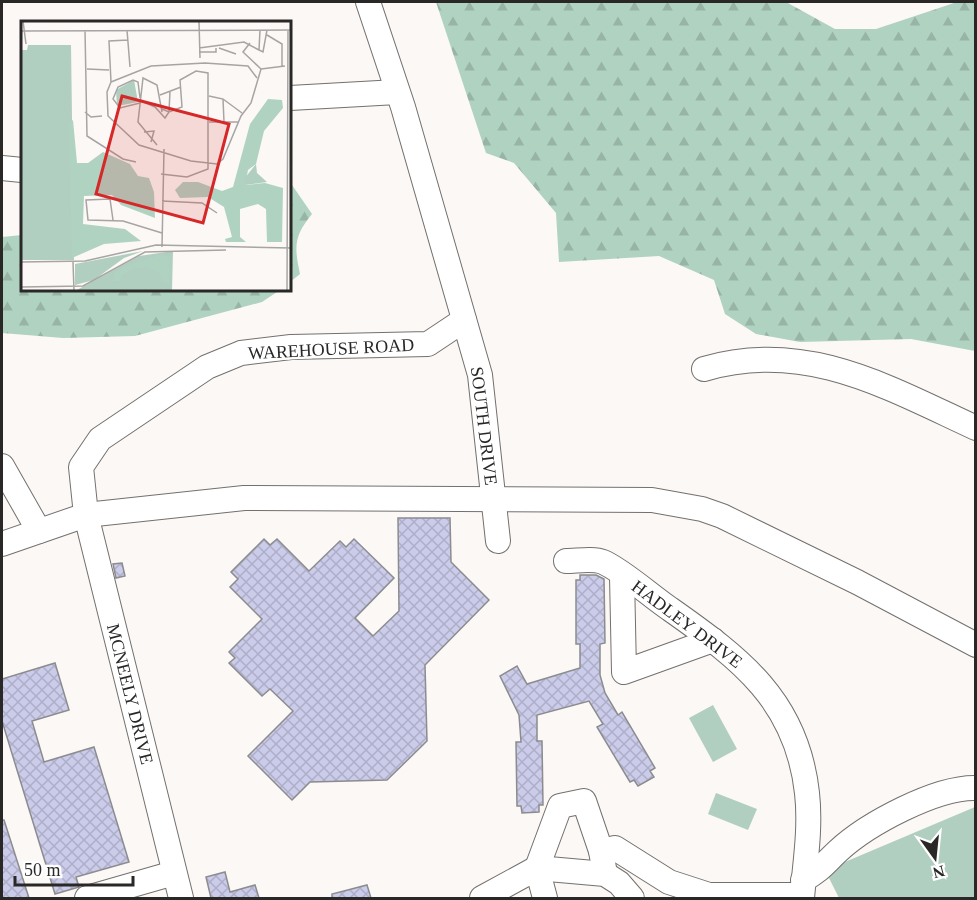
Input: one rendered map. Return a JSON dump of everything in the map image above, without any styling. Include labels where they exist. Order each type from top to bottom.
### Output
[{"type":"lane","name":"SOUTH DRIVE","points":[[368,2],[398,92],[480,375],[498,541]]},
{"type":"lane","points":[[291,98],[398,92]]},
{"type":"lane","points":[[2,168],[21,170]]},
{"type":"lane","name":"WAREHOUSE ROAD","points":[[86,515],[81,467],[100,439],[207,367],[241,353],[291,347],[428,344],[464,320]]},
{"type":"lane","points":[[704,369],[734,360],[786,360],[822,364],[864,377],[975,428]]},
{"type":"lane","points":[[2,466],[39,531]]},
{"type":"lane","points":[[2,544],[86,515],[244,498],[652,500],[702,509],[722,516],[857,582],[975,645]]},
{"type":"lane","name":"MCNEELY DRIVE","points":[[86,515],[181,898]]},
{"type":"lane","name":"HADLEY DRIVE","points":[[566,561],[602,561],[713,640],[745,666],[784,715],[798,751],[807,794],[806,893]]},
{"type":"lane","points":[[622,576],[624,672],[713,640]]},
{"type":"lane","points":[[482,898],[537,868],[603,862],[615,848],[669,882],[709,896],[806,893],[838,851],[879,822],[927,800],[975,788]]},
{"type":"lane","points":[[544,898],[537,868],[560,806],[584,801],[603,862],[632,898]]},
{"type":"lane","points":[[87,898],[174,873]]},
{"type":"green space","points":[[436,2],[786,2],[835,29],[876,29],[957,2],[975,2],[975,351],[911,339],[800,342],[756,334],[725,314],[714,280],[659,256],[559,262],[556,213],[514,163],[486,153]]},
{"type":"green space","points":[[291,183],[312,214],[297,242],[300,274],[291,281]]},
{"type":"green space","points":[[21,235],[21,291],[278,291],[262,302],[135,336],[63,338],[2,333],[2,237]]},
{"type":"green space","points":[[713,705],[737,749],[713,762],[689,718]]},
{"type":"green space","points":[[716,793],[757,809],[748,830],[708,814]]},
{"type":"green space","points":[[975,807],[975,898],[839,898],[829,878],[833,867]]},
{"type":"building","points":[[398,518],[450,518],[451,562],[489,600],[425,665],[427,741],[387,780],[310,782],[292,800],[248,756],[293,711],[270,689],[262,696],[229,663],[235,658],[229,652],[262,619],[230,587],[238,579],[231,572],[264,539],[270,545],[277,539],[309,571],[340,541],[346,547],[354,539],[394,578],[355,618],[373,636],[399,611]]},
{"type":"building","points":[[122,563],[125,576],[116,578],[113,564]]},
{"type":"building","points":[[580,575],[596,575],[604,579],[605,643],[600,644],[600,675],[605,693],[618,715],[622,712],[655,768],[650,771],[654,777],[638,786],[634,780],[630,782],[597,727],[603,724],[589,701],[537,715],[537,741],[542,741],[543,805],[539,805],[539,812],[522,813],[521,806],[517,806],[516,742],[521,742],[519,715],[500,676],[517,666],[527,684],[580,668],[580,644],[576,644],[576,580],[580,580]]},
{"type":"building","points":[[55,663],[69,710],[32,721],[44,762],[94,747],[129,862],[76,877],[79,887],[55,894],[2,721],[2,679]]},
{"type":"building","points":[[2,820],[4,820],[29,898],[2,898]]},
{"type":"building","points":[[225,872],[230,892],[255,885],[259,898],[211,898],[206,877]]},
{"type":"building","points":[[367,885],[371,898],[332,898],[332,894]]}]
